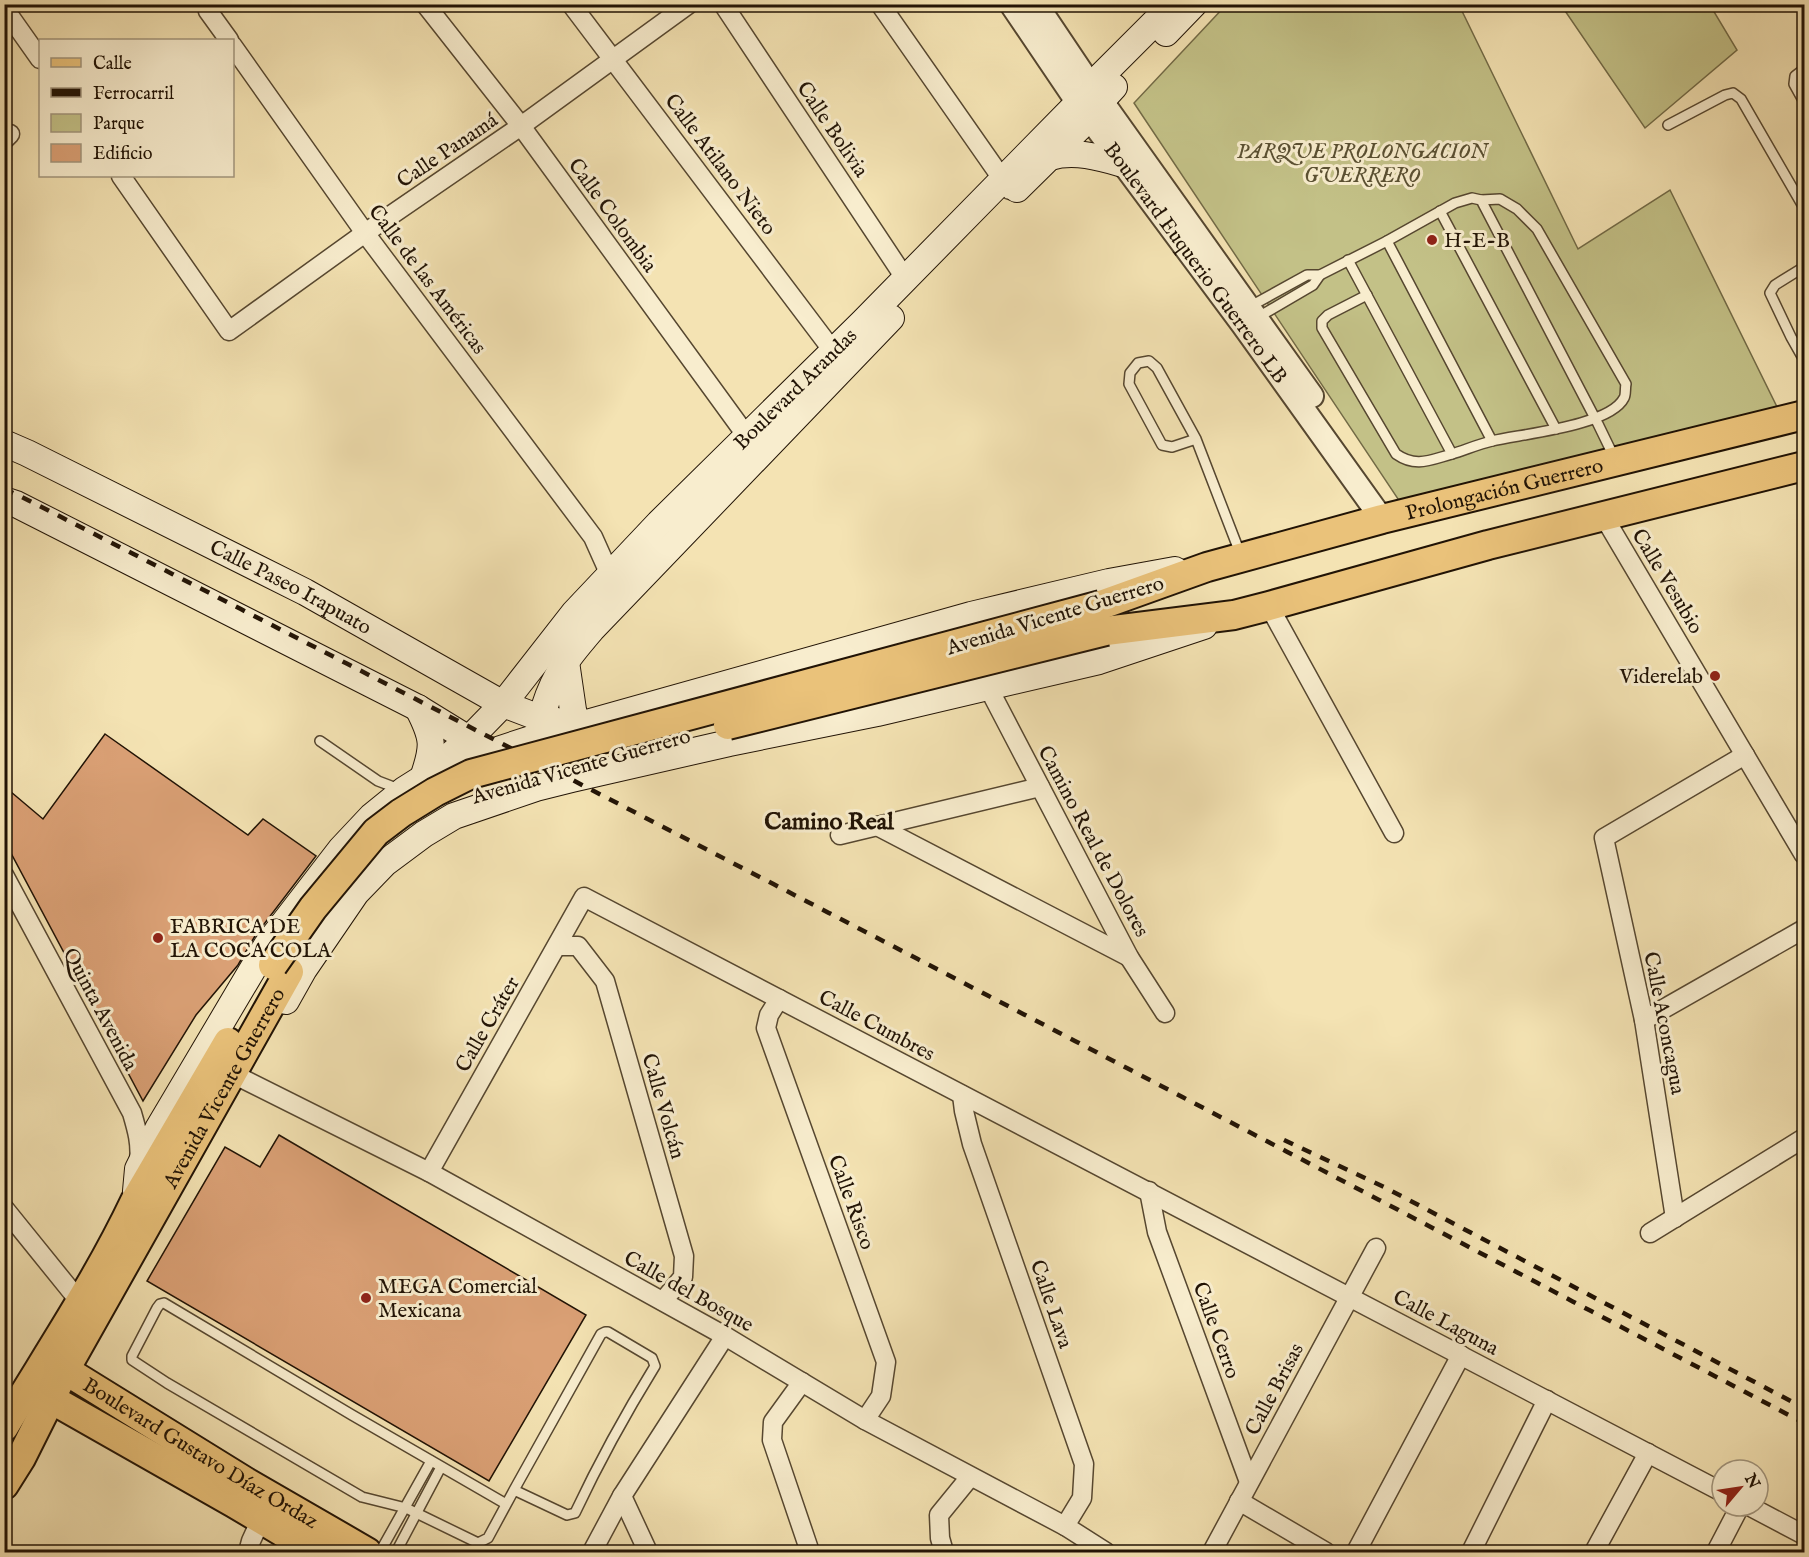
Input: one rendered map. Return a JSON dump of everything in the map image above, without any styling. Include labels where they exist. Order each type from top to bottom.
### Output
[{"type":"main road","name":"Boulevard Arandas","points":[[138,1169],[158,1129],[267,945],[341,849],[372,816],[423,779],[480,745],[503,704],[574,613],[627,557],[753,445],[1090,102],[1194,4]]},
{"type":"main road","name":"Boulevard Arandas","points":[[536,788],[539,728],[550,692],[566,662],[592,629],[646,574],[833,351],[905,278],[1007,186],[1050,157],[1090,102],[1168,6]]},
{"type":"main road","points":[[1050,157],[1061,154],[1088,155],[1123,164]]},
{"type":"main road","name":"Prolongación Guerrero","points":[[1207,567],[1389,517],[1804,415]]},
{"type":"main road","name":"Calle Paseo Irapuato","points":[[6,442],[305,592],[503,704],[539,728]]},
{"type":"main road","points":[[146,1229],[243,1079],[304,969],[356,893],[392,858],[424,834],[462,813],[536,788],[1099,661],[1234,615],[1488,545],[1804,466]]},
{"type":"main road","points":[[4,500],[48,520],[418,708],[480,745],[536,788]]},
{"type":"main road","points":[[480,745],[539,728],[578,726],[971,615],[1164,571],[1207,567]]},
{"type":"main road","name":"Avenida Vicente Guerrero","points":[[4,1426],[80,1302],[135,1201],[281,968],[386,848],[423,820],[479,792],[1104,618],[1207,567]]},
{"type":"main road","name":"Avenida Vicente Guerrero","points":[[1104,618],[1234,615]]},
{"type":"main road","points":[[566,662],[570,694],[592,775]]},
{"type":"main road","points":[[418,708],[432,740],[423,779],[455,778],[462,790],[464,804],[462,813]]},
{"type":"main road","name":"Avenida Vicente Guerrero","points":[[4,1485],[21,1458],[65,1370],[146,1229],[281,968]]},
{"type":"main road","points":[[135,1201],[138,1169]]},
{"type":"main road","name":"Boulevard Gustavo Díaz Ordaz","points":[[65,1370],[367,1552]]},
{"type":"main road","name":"Boulevard Gustavo Díaz Ordaz","points":[[51,1399],[316,1552]]},
{"type":"street","name":"Calle Colombia","points":[[424,4],[521,126],[753,445]]},
{"type":"street","name":"Calle Atilano Nieto","points":[[571,4],[833,351]]},
{"type":"street","name":"Calle Panamá","points":[[122,177],[230,331],[365,233],[521,126],[689,4]]},
{"type":"street","name":"Calle Bolivia","points":[[723,4],[905,278]]},
{"type":"street","points":[[880,4],[1007,186]]},
{"type":"street","name":"Boulevard Euquerio Guerrero LB","points":[[1011,4],[1090,102],[1250,316],[1389,517]]},
{"type":"street","name":"Boulevard Euquerio Guerrero LB","points":[[1036,4],[1123,164],[1250,316]]},
{"type":"street","points":[[205,7],[228,39]]},
{"type":"street","points":[[4,8],[39,58]]},
{"type":"street","name":"Calle de las Américas","points":[[234,48],[365,233],[593,537],[610,575],[625,596]]},
{"type":"street","name":"Calle Vesubio","points":[[1604,517],[1804,855]]},
{"type":"street","name":"Calle de las Américas","points":[[593,537],[627,557],[646,574]]},
{"type":"street","points":[[1269,606],[1394,833]]},
{"type":"street","name":"Camino Real de Dolores","points":[[988,687],[1129,957],[1165,1013]]},
{"type":"street","name":"Calle Aconcagua","points":[[1675,1218],[1644,1020],[1604,838],[1745,755]]},
{"type":"street","points":[[840,835],[1040,787]]},
{"type":"street","points":[[878,826],[1129,957]]},
{"type":"street","name":"Quinta Avenida","points":[[4,875],[132,1113],[138,1131],[140,1149],[138,1169]]},
{"type":"street","name":"Calle Cráter","points":[[429,1172],[584,897]]},
{"type":"street","name":"Calle Cumbres","points":[[584,897],[1149,1191]]},
{"type":"street","points":[[1644,1020],[1804,929]]},
{"type":"street","name":"Calle Volcán","points":[[557,946],[578,946],[605,981],[684,1256],[682,1277],[663,1301]]},
{"type":"street","name":"Calle Risco","points":[[779,999],[768,1015],[766,1028],[886,1362],[881,1395],[865,1420]]},
{"type":"street","name":"Calle del Bosque","points":[[243,1079],[429,1172],[725,1336],[865,1420],[1065,1526],[1106,1552]]},
{"type":"street","name":"Calle Lava","points":[[962,1095],[972,1144],[1084,1464],[1082,1498],[1065,1526]]},
{"type":"street","points":[[1650,1233],[1804,1138]]},
{"type":"street","name":"Calle Laguna","points":[[1149,1191],[1710,1486]]},
{"type":"street","name":"Calle Cerro","points":[[1149,1191],[1157,1232],[1250,1482]]},
{"type":"street","points":[[4,1208],[80,1302]]},
{"type":"street","name":"Calle Brisas","points":[[1212,1552],[1376,1248]]},
{"type":"street","points":[[592,1552],[622,1496],[725,1336]]},
{"type":"street","points":[[1356,1552],[1461,1355]]},
{"type":"street","points":[[802,1382],[773,1422],[772,1440],[810,1552]]},
{"type":"street","points":[[1471,1552],[1548,1400]]},
{"type":"street","points":[[1594,1552],[1648,1453]]},
{"type":"street","points":[[944,1552],[940,1538],[939,1515],[970,1477]]},
{"type":"street","points":[[622,1496],[648,1552]]},
{"type":"street","points":[[1239,1501],[1326,1552]]},
{"type":"street","points":[[1770,1517],[1804,1535]]},
{"type":"street","points":[[1716,1552],[1734,1518]]},
{"type":"street","points":[[248,1552],[250,1541],[261,1519]]},
{"type":"lane","points":[[1804,69],[1795,76],[1794,84],[1804,102]]},
{"type":"lane","points":[[1668,125],[1733,93],[1741,99],[1804,208]]},
{"type":"lane","points":[[1250,316],[1313,285],[1320,275],[1455,203],[1472,198],[1500,199],[1517,210],[1537,229],[1618,368],[1626,384],[1624,398],[1614,408],[1595,419],[1492,441],[1420,463],[1405,461],[1396,454],[1322,328],[1322,321],[1328,315],[1367,295]]},
{"type":"lane","points":[[1481,200],[1616,462]]},
{"type":"lane","points":[[1440,211],[1556,429]]},
{"type":"lane","points":[[1387,241],[1492,441]]},
{"type":"lane","points":[[1348,260],[1452,454]]},
{"type":"lane","points":[[1804,267],[1775,285],[1770,293],[1804,360]]},
{"type":"lane","points":[[1250,316],[1307,275],[1320,275]]},
{"type":"lane","points":[[1196,439],[1172,447],[1162,445],[1130,384],[1130,373],[1138,363],[1149,361],[1157,368],[1196,439],[1242,558]]},
{"type":"lane","points":[[320,741],[378,781],[423,779]]},
{"type":"lane","points":[[506,1504],[164,1303],[157,1308],[132,1356],[132,1360],[177,1389],[362,1497],[406,1508],[478,1543],[488,1538],[506,1504],[601,1334],[608,1332],[652,1358],[655,1366],[634,1399],[592,1476],[575,1513],[567,1515],[514,1490]]},
{"type":"lane","points":[[380,1552],[431,1461]]},
{"type":"lane","points":[[396,1552],[441,1467]]},
{"type":"green space","name":"PARQUE PROLONGACION GUERRERO","points":[[1226,5],[1459,5],[1578,249],[1670,190],[1780,413],[1400,502],[1134,103]]},
{"type":"green space","points":[[1561,5],[1710,5],[1737,50],[1645,128]]},
{"type":"building","name":"FABRICA DE LA COCA COLA","points":[[105,734],[248,835],[263,819],[316,856],[255,936],[238,965],[196,1015],[143,1101],[4,840],[4,786],[43,819]]},
{"type":"building","name":"MEGA Comercial Mexicana","points":[[279,1135],[586,1315],[489,1481],[147,1281],[225,1147],[260,1167]]},
{"type":"railway","points":[[4,489],[690,841],[1804,1423]]},
{"type":"railway","points":[[1284,1140],[1386,1188],[1804,1408]]},
{"type":"place","name":"H-E-B","points":[[1432,240]]},
{"type":"place","name":"Viderelab","points":[[1715,676]]},
{"type":"place","name":"FABRICA DE LA COCA COLA","points":[[158,938]]},
{"type":"place","name":"MEGA Comercial Mexicana","points":[[366,1298]]},
{"type":"district","name":"Camino Real","points":[[829,821]]}]
